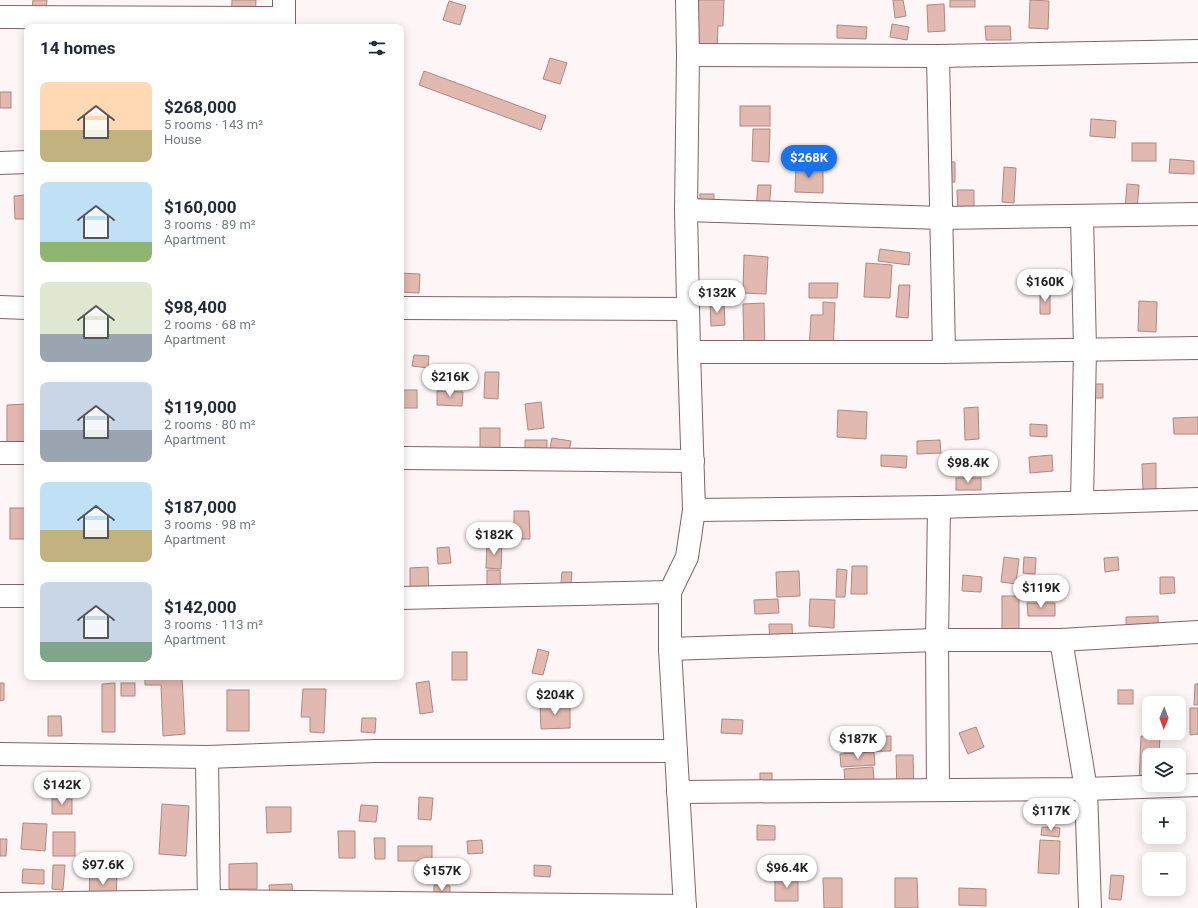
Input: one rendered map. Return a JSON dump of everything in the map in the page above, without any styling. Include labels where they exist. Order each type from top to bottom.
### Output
[{"type":"street","points":[[0,904],[685,907],[670,649],[670,592],[687,557],[694,510],[688,352],[686,210],[688,55],[687,0]]},
{"type":"street","points":[[0,17],[284,15]]},
{"type":"street","points":[[688,55],[938,56],[1198,51]]},
{"type":"street","points":[[938,56],[944,352]]},
{"type":"street","points":[[0,162],[24,162]]},
{"type":"street","points":[[686,210],[942,218],[1198,214]]},
{"type":"street","points":[[1082,216],[1085,349],[1082,502]]},
{"type":"street","points":[[0,307],[24,308]]},
{"type":"street","points":[[404,308],[688,309]]},
{"type":"street","points":[[688,352],[944,352],[1198,348]]},
{"type":"street","points":[[0,453],[24,453]]},
{"type":"street","points":[[404,458],[693,462]]},
{"type":"street","points":[[694,510],[939,507],[1198,499]]},
{"type":"street","points":[[938,790],[937,640],[939,507]]},
{"type":"street","points":[[404,598],[670,592]]},
{"type":"street","points":[[0,596],[24,596]]},
{"type":"street","points":[[670,649],[937,640],[1061,640],[1198,632]]},
{"type":"street","points":[[1061,640],[1086,789],[1090,908]]},
{"type":"street","points":[[0,754],[207,757],[376,751],[676,751]]},
{"type":"street","points":[[207,757],[209,904]]},
{"type":"street","points":[[678,792],[1086,789],[1198,785]]},
{"type":"building","points":[[33,0],[47,0],[45,21],[31,20]]},
{"type":"building","points":[[232,0],[256,0],[255,21],[231,21]]},
{"type":"building","points":[[690,0],[724,0],[723,26],[718,26],[717,49],[689,48]]},
{"type":"building","points":[[893,0],[903,0],[906,16],[895,18]]},
{"type":"building","points":[[950,0],[975,0],[975,7],[950,7]]},
{"type":"building","points":[[1030,0],[1049,1],[1048,29],[1029,28]]},
{"type":"building","points":[[449,1],[466,6],[460,25],[443,20]]},
{"type":"building","points":[[944,4],[945,31],[928,32],[927,5]]},
{"type":"building","points":[[892,24],[909,27],[907,40],[890,37]]},
{"type":"building","points":[[837,25],[867,27],[866,39],[837,38]]},
{"type":"building","points":[[985,26],[1010,26],[1011,40],[986,40]]},
{"type":"building","points":[[550,58],[567,63],[560,84],[543,79]]},
{"type":"building","points":[[424,71],[546,116],[541,130],[419,85]]},
{"type":"building","points":[[0,92],[11,92],[11,108],[0,108]]},
{"type":"building","points":[[740,106],[770,106],[770,126],[740,126]]},
{"type":"building","points":[[1091,119],[1116,121],[1115,138],[1090,136]]},
{"type":"building","points":[[753,129],[770,129],[769,162],[752,161]]},
{"type":"building","points":[[1132,143],[1156,143],[1156,161],[1132,161]]},
{"type":"building","points":[[1170,159],[1194,161],[1194,174],[1169,173]]},
{"type":"building","points":[[946,162],[955,162],[955,182],[947,182]]},
{"type":"building","points":[[796,165],[823,166],[823,193],[795,192]]},
{"type":"building","points":[[1004,167],[1016,168],[1014,203],[1002,202]]},
{"type":"building","points":[[1127,184],[1139,185],[1137,211],[1125,210]]},
{"type":"building","points":[[758,185],[771,185],[769,210],[756,209]]},
{"type":"building","points":[[957,190],[974,190],[974,215],[958,215]]},
{"type":"building","points":[[700,194],[714,194],[714,215],[700,215]]},
{"type":"building","points":[[24,195],[24,219],[15,219],[14,196]]},
{"type":"building","points":[[880,249],[910,253],[909,265],[878,261]]},
{"type":"building","points":[[744,255],[768,257],[766,294],[743,293]]},
{"type":"building","points":[[866,263],[892,265],[890,298],[864,297]]},
{"type":"building","points":[[404,273],[420,274],[419,293],[404,292]]},
{"type":"building","points":[[809,283],[838,283],[837,298],[809,298]]},
{"type":"building","points":[[899,285],[910,285],[908,318],[896,317]]},
{"type":"building","points":[[1050,291],[1050,314],[1040,314],[1040,292]]},
{"type":"building","points":[[1139,301],[1157,302],[1156,332],[1138,331]]},
{"type":"building","points":[[710,302],[724,302],[725,325],[711,326]]},
{"type":"building","points":[[823,302],[835,303],[833,353],[809,352],[811,315],[823,315]]},
{"type":"building","points":[[764,303],[765,353],[744,354],[743,304]]},
{"type":"building","points":[[414,355],[429,356],[428,368],[412,366]]},
{"type":"building","points":[[485,372],[499,372],[498,399],[484,398]]},
{"type":"building","points":[[1086,384],[1103,384],[1103,398],[1086,398]]},
{"type":"building","points":[[404,390],[417,390],[417,408],[404,408]]},
{"type":"building","points":[[437,391],[463,392],[462,406],[437,405]]},
{"type":"building","points":[[541,402],[544,428],[528,430],[525,404]]},
{"type":"building","points":[[24,404],[24,457],[7,457],[7,405]]},
{"type":"building","points":[[978,407],[979,439],[965,440],[964,408]]},
{"type":"building","points":[[838,410],[867,412],[866,439],[837,437]]},
{"type":"building","points":[[1198,417],[1198,434],[1174,434],[1173,418]]},
{"type":"building","points":[[1030,424],[1047,425],[1047,437],[1030,436]]},
{"type":"building","points":[[480,428],[500,428],[500,456],[480,456]]},
{"type":"building","points":[[552,438],[571,441],[568,457],[549,454]]},
{"type":"building","points":[[525,440],[547,440],[547,455],[525,456]]},
{"type":"building","points":[[940,440],[941,453],[917,454],[917,441]]},
{"type":"building","points":[[881,455],[907,456],[906,468],[881,466]]},
{"type":"building","points":[[1052,455],[1053,471],[1030,473],[1029,457]]},
{"type":"building","points":[[1156,463],[1156,492],[1143,492],[1142,464]]},
{"type":"building","points":[[956,478],[981,478],[981,490],[956,490]]},
{"type":"building","points":[[10,508],[24,508],[24,539],[10,539]]},
{"type":"building","points":[[514,511],[529,511],[530,539],[514,539]]},
{"type":"building","points":[[487,542],[502,543],[501,569],[486,568]]},
{"type":"building","points":[[449,547],[451,563],[438,564],[437,548]]},
{"type":"building","points":[[1004,557],[1019,559],[1016,584],[1001,582]]},
{"type":"building","points":[[1024,557],[1036,558],[1035,574],[1023,573]]},
{"type":"building","points":[[1118,557],[1119,570],[1105,572],[1104,558]]},
{"type":"building","points":[[852,566],[867,566],[867,594],[851,594]]},
{"type":"building","points":[[428,567],[429,595],[410,595],[410,568]]},
{"type":"building","points":[[837,569],[847,570],[845,597],[836,597]]},
{"type":"building","points":[[487,570],[500,570],[501,599],[487,599]]},
{"type":"building","points":[[799,571],[800,596],[777,597],[776,572]]},
{"type":"building","points":[[562,572],[572,572],[570,595],[560,594]]},
{"type":"building","points":[[963,575],[982,577],[981,592],[962,591]]},
{"type":"building","points":[[1050,577],[1051,592],[1038,593],[1037,578]]},
{"type":"building","points":[[1160,577],[1174,577],[1175,593],[1160,594]]},
{"type":"building","points":[[1002,596],[1019,596],[1019,650],[1002,650]]},
{"type":"building","points":[[778,599],[779,613],[755,614],[754,600]]},
{"type":"building","points":[[810,599],[835,600],[834,628],[809,626]]},
{"type":"building","points":[[1027,603],[1055,603],[1055,616],[1028,616]]},
{"type":"building","points":[[1158,616],[1159,646],[1127,647],[1126,617]]},
{"type":"building","points":[[769,624],[792,624],[793,649],[770,650]]},
{"type":"building","points":[[538,649],[549,652],[543,675],[532,673]]},
{"type":"building","points":[[452,652],[467,652],[467,680],[452,680]]},
{"type":"building","points":[[145,680],[182,680],[185,734],[163,736],[161,685],[145,685]]},
{"type":"building","points":[[429,681],[433,712],[420,714],[416,683]]},
{"type":"building","points":[[0,683],[4,683],[4,700],[0,701]]},
{"type":"building","points":[[115,683],[115,732],[102,732],[102,684]]},
{"type":"building","points":[[121,683],[135,683],[135,696],[121,696]]},
{"type":"building","points":[[1195,684],[1198,684],[1198,705],[1194,705]]},
{"type":"building","points":[[303,689],[326,689],[324,733],[310,732],[310,717],[301,717]]},
{"type":"building","points":[[227,690],[249,690],[249,731],[227,731]]},
{"type":"building","points":[[1118,690],[1133,690],[1133,704],[1118,704]]},
{"type":"building","points":[[570,703],[570,728],[541,729],[540,704]]},
{"type":"building","points":[[1190,708],[1198,708],[1198,734],[1190,735]]},
{"type":"building","points":[[48,716],[61,716],[62,736],[48,736]]},
{"type":"building","points":[[362,718],[376,718],[375,733],[361,732]]},
{"type":"building","points":[[722,719],[743,720],[742,734],[721,733]]},
{"type":"building","points":[[976,727],[984,747],[968,754],[959,733]]},
{"type":"building","points":[[891,736],[891,751],[843,752],[843,737]]},
{"type":"building","points":[[1141,736],[1142,740],[1160,740],[1159,748],[1142,748],[1142,784],[1139,784]]},
{"type":"building","points":[[874,752],[875,765],[841,767],[840,754]]},
{"type":"building","points":[[896,755],[913,755],[914,792],[897,793]]},
{"type":"building","points":[[873,767],[875,792],[846,794],[844,769]]},
{"type":"building","points":[[760,773],[772,773],[772,793],[760,793]]},
{"type":"building","points":[[419,797],[433,798],[431,820],[418,819]]},
{"type":"building","points":[[52,799],[72,799],[72,814],[52,814]]},
{"type":"building","points":[[162,804],[189,806],[186,856],[159,854]]},
{"type":"building","points":[[361,805],[378,806],[376,822],[359,821]]},
{"type":"building","points":[[266,807],[291,807],[291,832],[267,833]]},
{"type":"building","points":[[23,823],[47,824],[45,851],[21,849]]},
{"type":"building","points":[[757,825],[775,826],[775,840],[757,840]]},
{"type":"building","points":[[1042,827],[1060,828],[1059,837],[1041,835]]},
{"type":"building","points":[[338,831],[355,831],[355,858],[339,858]]},
{"type":"building","points":[[53,832],[75,832],[75,856],[53,856]]},
{"type":"building","points":[[374,838],[385,838],[385,859],[375,859]]},
{"type":"building","points":[[0,839],[7,839],[6,856],[0,856]]},
{"type":"building","points":[[482,840],[483,853],[468,854],[467,841]]},
{"type":"building","points":[[1040,840],[1060,841],[1059,874],[1038,873]]},
{"type":"building","points":[[398,846],[432,846],[432,861],[398,861]]},
{"type":"building","points":[[257,863],[257,889],[229,889],[229,864]]},
{"type":"building","points":[[53,865],[65,865],[63,890],[52,889]]},
{"type":"building","points":[[90,865],[117,866],[116,907],[89,906]]},
{"type":"building","points":[[534,865],[551,866],[550,877],[534,876]]},
{"type":"building","points":[[23,869],[44,870],[44,884],[22,883]]},
{"type":"building","points":[[1111,875],[1124,876],[1121,900],[1109,899]]},
{"type":"building","points":[[798,877],[798,901],[775,901],[775,878]]},
{"type":"building","points":[[823,878],[842,878],[842,908],[824,908]]},
{"type":"building","points":[[895,878],[917,878],[918,908],[895,908]]},
{"type":"building","points":[[292,884],[293,908],[271,908],[269,885]]},
{"type":"building","points":[[434,885],[450,886],[450,900],[434,899]]},
{"type":"building","points":[[959,888],[986,889],[986,906],[959,905]]}]
